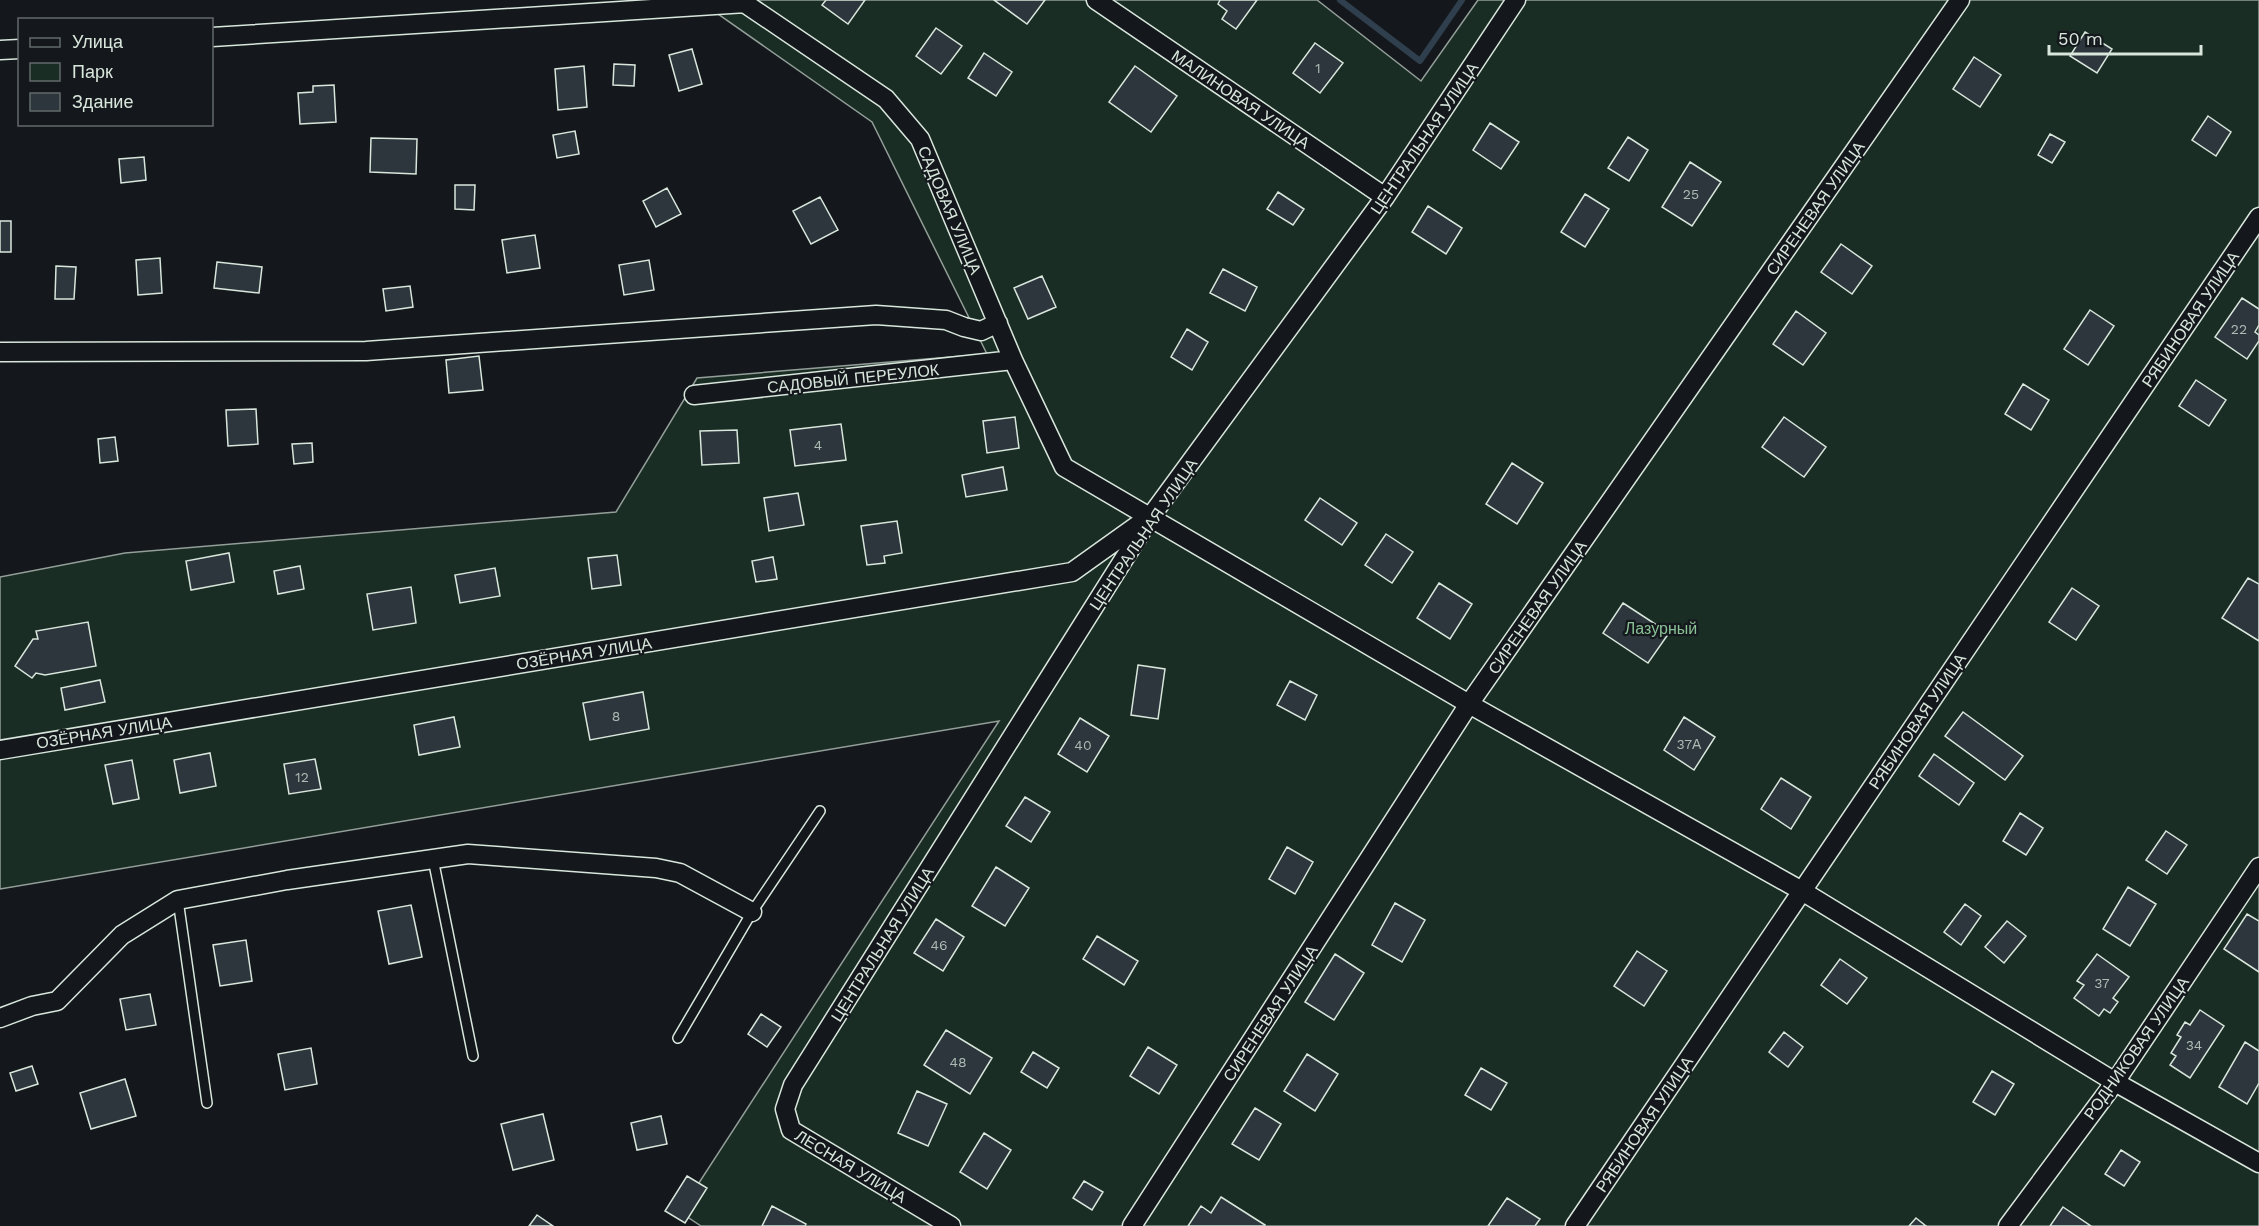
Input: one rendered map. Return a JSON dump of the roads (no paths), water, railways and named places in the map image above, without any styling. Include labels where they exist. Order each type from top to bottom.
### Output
[{"type":"street","name":"МАЛИНОВАЯ УЛИЦА","points":[[1096,0],[1385,197]]},
{"type":"street","name":"ЦЕНТРАЛЬНАЯ УЛИЦА","points":[[793,1085],[1151,516],[1385,197],[1516,0]]},
{"type":"street","name":"СИРЕНЕВАЯ УЛИЦА","points":[[1132,1226],[1469,704],[1960,0]]},
{"type":"street","name":"САДОВАЯ УЛИЦА","points":[[743,2],[886,99],[920,139],[1013,360],[1064,467],[1469,704],[1802,891],[2115,1082],[2259,1163]]},
{"type":"street","points":[[213,37],[743,2]]},
{"type":"street","points":[[0,50],[18,49]]},
{"type":"street","name":"РЯБИНОВАЯ УЛИЦА","points":[[1575,1226],[2259,217]]},
{"type":"street","points":[[0,352],[366,351],[876,315],[946,321],[981,331],[998,323]]},
{"type":"street","name":"САДОВЫЙ ПЕРЕУЛОК","points":[[694,395],[1013,360]]},
{"type":"street","name":"ОЗЁРНАЯ УЛИЦА","points":[[0,750],[1072,572],[1151,516]]},
{"type":"street","points":[[0,1018],[32,1006],[57,1000],[122,935],[178,900],[288,880],[468,854],[656,868],[680,873],[752,912]]},
{"type":"street","name":"РОДНИКОВАЯ УЛИЦА","points":[[2008,1226],[2115,1082],[2259,867]]},
{"type":"street","name":"ЛЕСНАЯ УЛИЦА","points":[[793,1085],[785,1109],[791,1130],[951,1226]]},
{"type":"lane","points":[[678,1038],[752,912],[820,811]]},
{"type":"lane","points":[[433,859],[473,1056]]},
{"type":"lane","points":[[178,900],[207,1103]]},
{"type":"waterway","points":[[1340,0],[1420,61],[1462,0]]},
{"type":"park label","name":"Лазурный","points":[[1661,628]]}]
